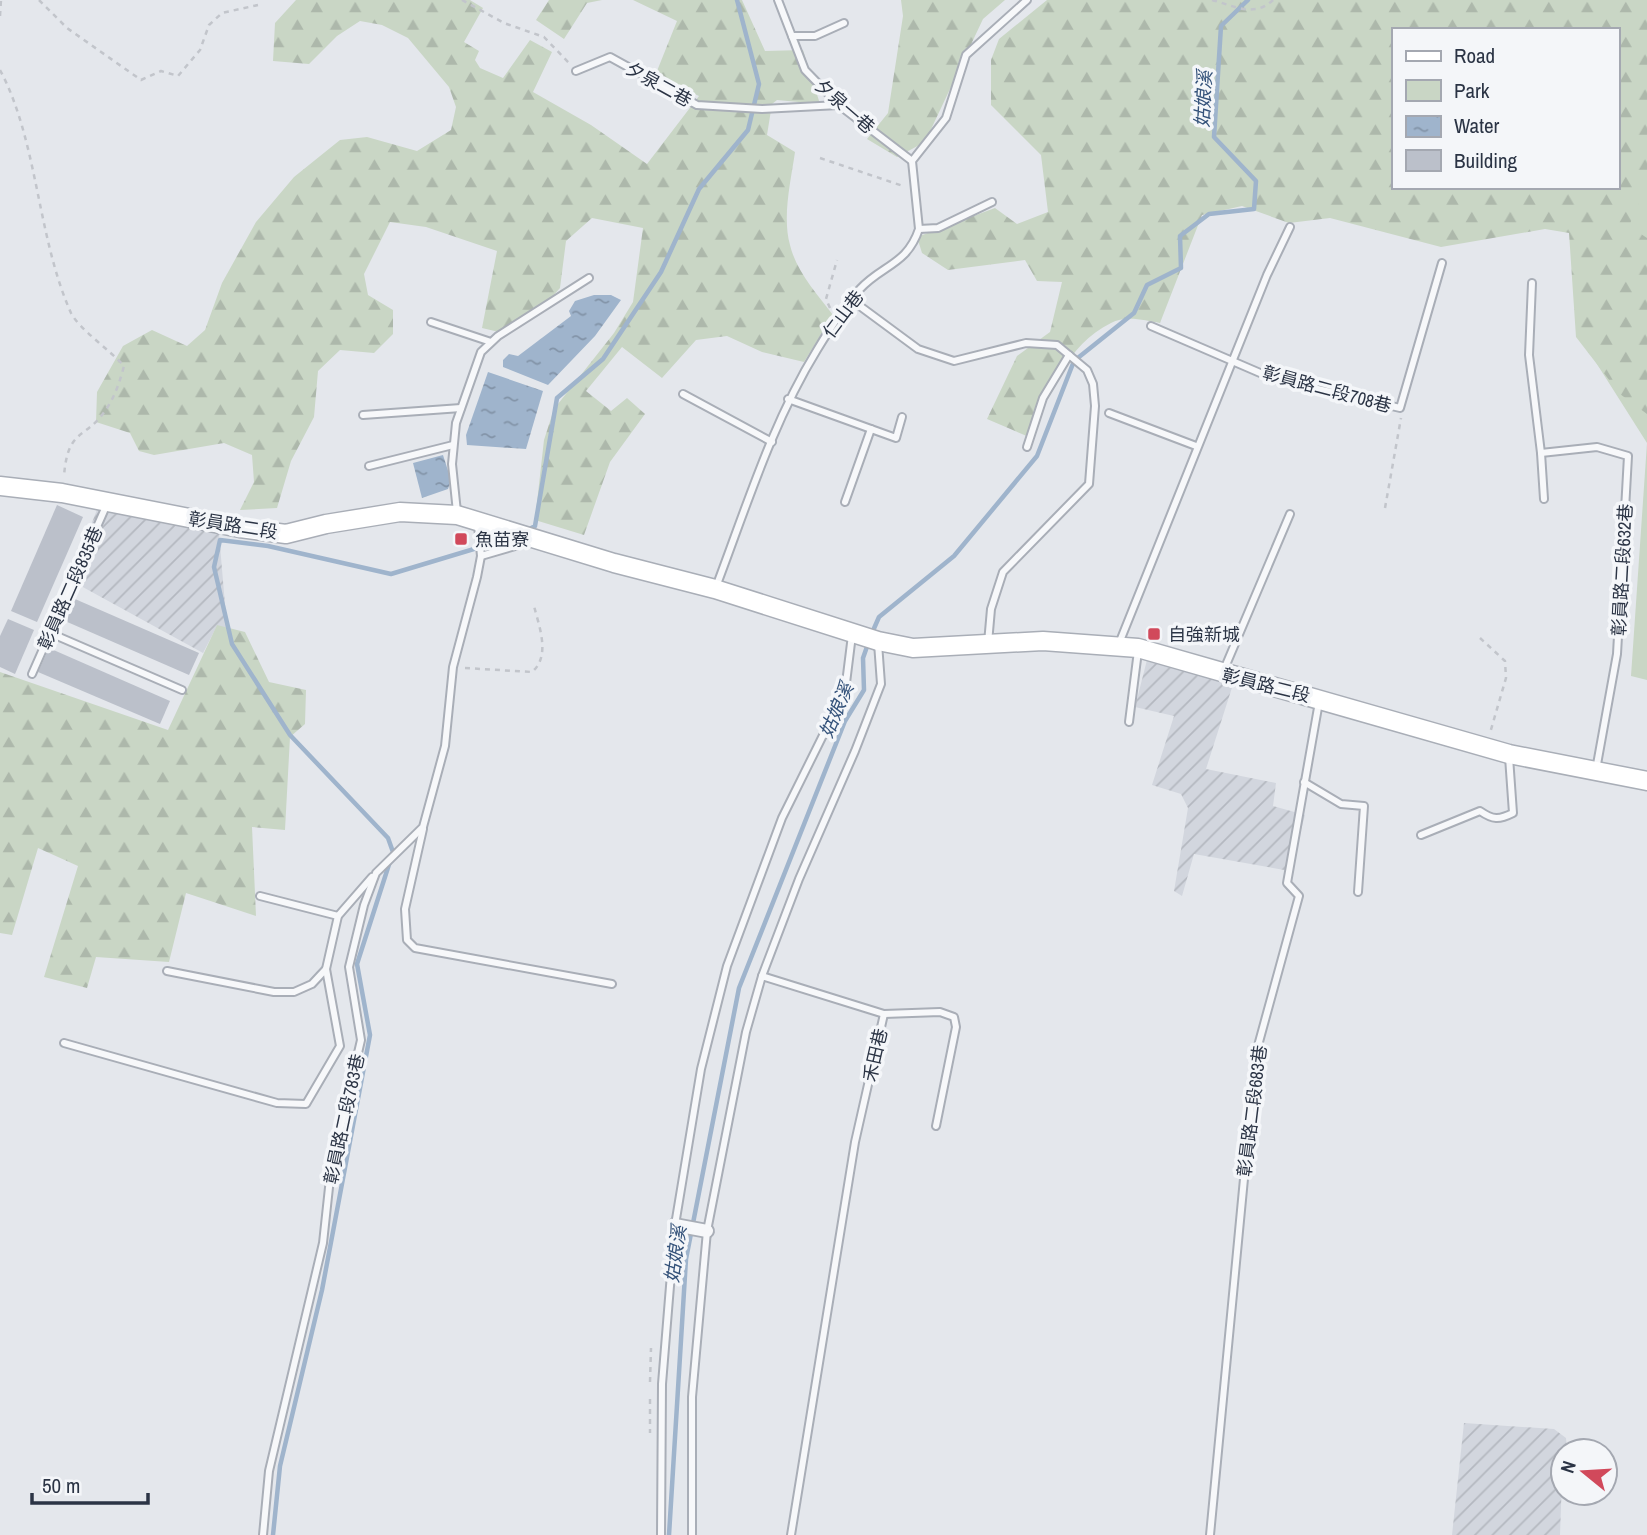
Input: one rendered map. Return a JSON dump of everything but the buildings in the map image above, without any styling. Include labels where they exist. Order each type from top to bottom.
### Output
[{"type":"main road","name":"彰員路二段","points":[[0,486],[62,493],[240,528],[286,534],[326,523],[400,512],[457,515],[477,519],[531,538]]},
{"type":"main road","points":[[531,538],[715,589],[852,635]]},
{"type":"main road","name":"彰員路二段","points":[[852,635],[913,648],[1042,641],[1138,648],[1223,674],[1320,698],[1486,748],[1647,781]]},
{"type":"street","points":[[675,1225],[707,1231]]},
{"type":"lane","name":"夕泉一巷","points":[[778,0],[805,70],[839,105],[912,160]]},
{"type":"lane","points":[[992,202],[938,228],[919,229],[912,160],[946,118],[966,55],[1027,0]]},
{"type":"lane","points":[[792,36],[815,36],[844,23]]},
{"type":"lane","name":"夕泉二巷","points":[[576,71],[610,57],[696,106],[762,109],[839,105]]},
{"type":"lane","points":[[1117,647],[1266,275],[1290,227]]},
{"type":"lane","name":"仁山巷","points":[[715,589],[788,399],[837,320],[860,289],[904,257],[919,229]]},
{"type":"lane","name":"彰員路二段708巷","points":[[1151,326],[1274,379],[1400,408],[1442,263]]},
{"type":"lane","points":[[457,515],[453,445],[461,408],[481,352],[491,342],[589,278]]},
{"type":"lane","points":[[1532,283],[1530,355],[1544,499]]},
{"type":"lane","points":[[853,301],[918,349],[954,361],[1026,343],[1057,345],[1087,370],[1093,384],[1095,406],[1089,484],[1003,572],[991,609],[988,644]]},
{"type":"lane","points":[[431,322],[491,342]]},
{"type":"lane","points":[[1027,447],[1043,398],[1069,355]]},
{"type":"lane","points":[[683,394],[772,442]]},
{"type":"lane","points":[[788,399],[896,438],[902,417]]},
{"type":"lane","points":[[363,415],[461,408]]},
{"type":"lane","points":[[1109,413],[1196,446]]},
{"type":"lane","points":[[845,502],[871,429]]},
{"type":"lane","points":[[369,466],[453,445]]},
{"type":"lane","name":"彰員路二段632巷","points":[[1541,453],[1597,447],[1628,456],[1617,654],[1595,772]]},
{"type":"lane","name":"彰員路二段835巷","points":[[32,674],[108,502]]},
{"type":"lane","points":[[1223,674],[1290,514]]},
{"type":"lane","points":[[477,519],[481,556],[453,667],[444,746],[405,909],[407,940],[415,948],[612,984]]},
{"type":"lane","points":[[481,556],[531,538]]},
{"type":"lane","points":[[50,633],[182,690]]},
{"type":"lane","points":[[661,1535],[663,1384],[675,1225],[701,1069],[727,966],[782,818],[845,691],[852,635]]},
{"type":"lane","points":[[692,1535],[692,1397],[707,1231],[746,1032],[762,976],[881,684],[878,641]]},
{"type":"lane","points":[[1129,722],[1138,648]]},
{"type":"lane","name":"彰員路二段683巷","points":[[1210,1535],[1256,1053],[1299,896],[1287,883],[1320,698]]},
{"type":"lane","points":[[1421,835],[1480,811],[1501,819],[1513,813],[1509,754]]},
{"type":"lane","points":[[1304,782],[1341,804],[1364,806],[1358,892]]},
{"type":"lane","name":"彰員路二段783巷","points":[[263,1535],[269,1471],[323,1242],[331,1169],[361,1040],[349,967],[364,905],[376,873],[423,827]]},
{"type":"lane","points":[[64,1043],[277,1103],[306,1104],[340,1046],[326,969],[338,916],[376,873]]},
{"type":"lane","points":[[260,896],[338,916]]},
{"type":"lane","points":[[167,971],[294,992],[312,985],[326,969]]},
{"type":"lane","name":"禾田巷","points":[[762,976],[884,1014],[855,1142],[791,1535]]},
{"type":"lane","points":[[884,1014],[940,1012],[954,1017],[956,1027],[936,1126]]},
{"type":"path","points":[[0,16],[1,0]]},
{"type":"path","points":[[39,0],[67,28],[141,80],[161,71],[178,76],[200,50],[209,25],[222,13],[258,5]]},
{"type":"path","points":[[463,0],[504,23],[544,37],[576,71]]},
{"type":"path","points":[[1212,0],[1252,11],[1263,9],[1273,0]]},
{"type":"path","points":[[0,70],[16,100],[54,261],[72,316],[124,366],[106,410],[74,438],[66,451],[62,493]]},
{"type":"path","points":[[820,158],[916,191]]},
{"type":"path","points":[[837,260],[826,299],[837,320]]},
{"type":"path","points":[[1385,508],[1402,425],[1400,408]]},
{"type":"path","points":[[453,667],[532,671],[538,667],[543,645],[534,606]]},
{"type":"path","points":[[1480,638],[1505,661],[1506,678],[1486,748]]},
{"type":"shaded area","points":[[98,507],[218,522],[227,628],[217,626],[203,653],[70,580]]},
{"type":"shaded area","points":[[1149,652],[1236,675],[1206,769],[1276,783],[1273,806],[1305,815],[1290,871],[1194,854],[1182,896],[1174,891],[1188,808],[1181,794],[1152,785],[1174,716],[1135,707]]},
{"type":"shaded area","points":[[1464,1423],[1554,1429],[1565,1437],[1549,1437],[1549,1507],[1561,1507],[1560,1535],[1452,1535]]},
{"type":"green space","points":[[296,0],[470,0],[483,8],[464,42],[479,51],[475,60],[480,68],[503,78],[530,40],[552,52],[533,92],[591,125],[647,164],[699,96],[655,76],[677,21],[633,0],[742,0],[765,51],[803,50],[820,104],[777,100],[772,104],[767,135],[795,152],[787,211],[790,245],[802,273],[833,315],[804,362],[762,352],[727,336],[696,340],[662,378],[622,347],[586,391],[611,411],[627,398],[645,414],[610,462],[584,535],[535,520],[544,440],[554,409],[614,333],[633,302],[643,228],[592,218],[566,241],[560,288],[535,316],[503,333],[482,328],[497,251],[426,227],[390,222],[364,274],[368,295],[393,310],[393,334],[374,353],[340,350],[318,371],[314,417],[291,461],[277,508],[240,510],[254,482],[252,455],[224,443],[154,455],[139,451],[130,433],[96,422],[97,392],[123,346],[152,330],[187,346],[205,330],[222,283],[256,222],[294,177],[340,140],[367,137],[417,151],[451,130],[456,107],[449,87],[408,38],[382,25],[360,21],[337,36],[309,64],[273,61],[275,23]]},
{"type":"green space","points":[[549,0],[602,0],[587,3],[564,39],[536,20]]},
{"type":"green space","points":[[901,0],[1005,0],[983,19],[925,142],[897,157],[867,139],[888,113],[903,16]]},
{"type":"green space","points":[[1047,0],[1647,0],[1647,184],[1629,226],[1647,238],[1647,414],[1620,394],[1576,337],[1569,233],[1545,229],[1441,247],[1330,218],[1289,223],[1242,206],[1202,215],[1160,323],[1122,319],[1095,332],[1082,344],[1061,372],[1029,437],[987,419],[1017,356],[1050,332],[1062,282],[1037,281],[1025,260],[948,270],[922,253],[917,237],[995,208],[1017,224],[1048,212],[1041,155],[991,105],[991,60],[999,39]]},
{"type":"green space","points":[[1647,95],[1647,443],[1583,342],[1619,181]]},
{"type":"green space","points":[[1647,443],[1647,680],[1631,676]]},
{"type":"green space","points":[[217,625],[245,632],[269,682],[306,690],[305,724],[290,737],[285,830],[252,827],[256,916],[186,893],[169,962],[96,957],[87,988],[44,977],[78,866],[38,848],[12,935],[0,933],[0,672],[168,730]]},
{"type":"water","points":[[594,295],[611,295],[621,300],[595,336],[548,385],[503,367],[503,360],[509,354],[518,356],[571,316],[569,311],[575,301]]},
{"type":"water","points":[[488,372],[543,391],[526,449],[467,445],[466,435]]},
{"type":"water","points":[[443,455],[451,480],[448,489],[422,498],[413,463]]},
{"type":"waterway","points":[[528,530],[535,526],[557,398],[603,359],[661,272],[699,189],[748,130],[759,84],[737,0]]},
{"type":"waterway","name":"姑娘溪","points":[[872,633],[879,617],[954,556],[1037,456],[1074,361],[1134,313],[1147,285],[1181,268],[1180,236],[1209,214],[1254,209],[1256,181],[1214,137],[1221,26],[1248,0]]},
{"type":"waterway","points":[[273,1535],[280,1466],[322,1290],[370,1035],[357,964],[393,852],[388,838],[290,735],[232,644],[214,567],[220,540],[268,546],[391,574],[514,537]]},
{"type":"waterway","name":"姑娘溪","points":[[669,1535],[686,1259],[739,988],[845,721],[864,690],[863,658],[869,641]]},
{"type":"place","name":"魚苗寮","points":[[461,539]]},
{"type":"place","name":"自強新城","points":[[1154,634]]}]
